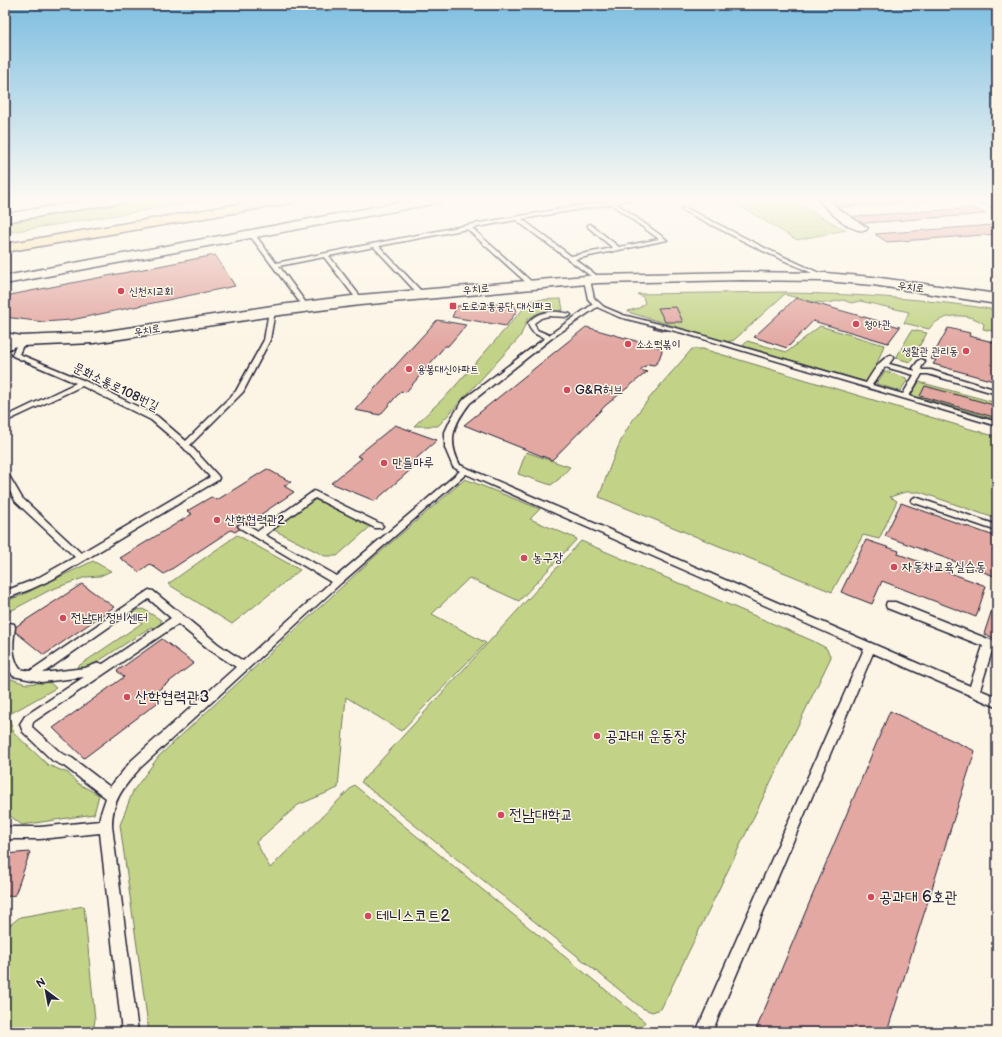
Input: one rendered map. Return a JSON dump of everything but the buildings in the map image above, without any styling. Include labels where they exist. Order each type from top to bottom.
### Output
[{"type":"main road","points":[[5,280],[176,247]]},
{"type":"main road","name":"우치로","points":[[5,338],[22,341],[94,338],[272,311],[360,300],[530,284],[593,280],[741,276],[825,277],[873,281],[995,299]]},
{"type":"lane","points":[[262,247],[306,307]]},
{"type":"lane","points":[[275,265],[364,247]]},
{"type":"lane","points":[[378,247],[421,294]]},
{"type":"lane","points":[[490,247],[530,284]]},
{"type":"lane","points":[[556,247],[570,258],[593,280],[591,299],[621,316],[685,332],[997,424]]},
{"type":"lane","points":[[570,258],[626,247]]},
{"type":"lane","name":"우치로","points":[[760,247],[825,277]]},
{"type":"lane","points":[[325,255],[360,300]]},
{"type":"lane","points":[[598,304],[550,337],[467,401],[458,412],[448,434],[448,444],[451,458],[457,466],[465,471],[997,702]]},
{"type":"lane","points":[[186,445],[239,392],[267,340],[272,311]]},
{"type":"lane","points":[[550,337],[536,332],[531,328],[530,323],[534,319],[549,314],[568,315]]},
{"type":"lane","name":"우치로","points":[[5,349],[22,341]]},
{"type":"lane","name":"문화소통로108번길","points":[[5,596],[18,591],[81,558],[215,478],[186,445],[154,418],[82,383],[15,355],[22,341]]},
{"type":"lane","points":[[868,386],[880,367],[884,366],[891,357]]},
{"type":"lane","points":[[905,397],[919,373],[917,368],[922,361]]},
{"type":"lane","points":[[884,366],[919,373],[928,372],[997,392]]},
{"type":"lane","points":[[5,420],[82,383]]},
{"type":"lane","points":[[130,1032],[106,826],[106,816],[115,789],[136,764],[338,581],[465,471]]},
{"type":"lane","points":[[5,476],[19,500],[81,558]]},
{"type":"lane","points":[[258,535],[314,494],[378,526]]},
{"type":"lane","points":[[915,500],[997,528]]},
{"type":"lane","points":[[243,526],[338,581]]},
{"type":"lane","points":[[31,676],[149,594],[214,647],[244,667]]},
{"type":"lane","points":[[891,605],[993,646],[974,692]]},
{"type":"lane","points":[[112,796],[68,762],[57,757],[27,729],[26,724],[29,719],[180,618]]},
{"type":"lane","points":[[10,627],[7,645],[10,664],[17,674],[42,678],[63,676],[85,672],[114,662]]},
{"type":"lane","points":[[704,1032],[871,646]]},
{"type":"lane","points":[[5,833],[40,833],[106,826]]},
{"type":"green space","points":[[787,292],[734,340],[727,342],[628,311],[639,308],[645,303],[643,297],[637,294]]},
{"type":"green space","points":[[788,293],[893,298],[971,306],[997,310],[997,323],[992,331],[983,329],[984,324],[971,317],[955,316],[940,320],[929,329],[904,323],[909,312],[860,301],[851,303],[843,300],[827,303],[814,302],[786,295]]},
{"type":"green space","points":[[561,299],[563,310],[528,318],[520,337],[438,426],[414,426],[449,393],[531,300]]},
{"type":"green space","points":[[820,326],[884,345],[870,383],[743,346],[747,341],[787,352]]},
{"type":"green space","points":[[912,330],[927,333],[910,362],[896,358]]},
{"type":"green space","points":[[692,349],[703,349],[997,437],[997,519],[920,492],[905,492],[890,497],[897,501],[879,539],[863,535],[832,592],[599,497],[611,463],[626,431],[648,399]]},
{"type":"green space","points":[[885,371],[906,378],[907,381],[900,391],[876,384]]},
{"type":"green space","points":[[919,382],[997,403],[997,420],[911,395]]},
{"type":"green space","points":[[526,452],[570,467],[551,485],[518,474]]},
{"type":"green space","points":[[465,479],[540,509],[530,519],[577,539],[519,601],[469,578],[432,614],[486,643],[401,731],[346,697],[338,788],[298,805],[256,842],[270,868],[354,785],[645,1022],[638,1032],[149,1032],[120,825],[133,791],[159,756],[371,560]]},
{"type":"green space","points":[[312,498],[371,526],[337,556],[325,556],[272,529]]},
{"type":"green space","points":[[237,535],[300,570],[232,624],[168,584]]},
{"type":"green space","name":"공과대 운동장","points":[[581,541],[813,641],[826,648],[831,657],[661,1009],[652,1012],[642,1008],[361,782]]},
{"type":"green space","points":[[93,561],[111,571],[100,576],[86,577],[50,590],[5,614],[5,601],[20,596]]},
{"type":"green space","points":[[143,609],[161,620],[161,624],[156,629],[151,627],[91,666],[79,670],[77,667],[142,623],[130,614],[137,610]]},
{"type":"green space","points":[[5,677],[26,684],[49,682],[56,688],[8,715],[14,733],[48,765],[68,773],[77,783],[99,795],[94,814],[22,825],[5,812]]},
{"type":"green space","points":[[84,906],[95,1020],[93,1032],[5,1032],[5,929],[20,917]]},
{"type":"place","name":"신천지교회","points":[[121,291]]},
{"type":"place","name":"도로교통공단 대신파크","points":[[453,306]]},
{"type":"place","name":"청아관","points":[[856,324]]},
{"type":"place","name":"소소떡볶이","points":[[628,344]]},
{"type":"place","name":"생활관 관리동","points":[[966,351]]},
{"type":"place","name":"용봉대신아파트","points":[[409,369]]},
{"type":"place","name":"G&R허브","points":[[567,390]]},
{"type":"place","name":"만들마루","points":[[384,463]]},
{"type":"place","name":"산학협력관2","points":[[217,520]]},
{"type":"place","name":"농구장","points":[[524,558]]},
{"type":"place","name":"자동차교육실습동","points":[[894,567]]},
{"type":"place","name":"전남대 정비센터","points":[[63,618]]},
{"type":"place","name":"산학협력관3","points":[[127,697]]},
{"type":"place","name":"공과대 운동장","points":[[597,736]]},
{"type":"place","name":"전남대학교","points":[[501,815]]},
{"type":"place","name":"공과대 6호관","points":[[871,897]]},
{"type":"place","name":"테니스코트2","points":[[368,916]]}]
